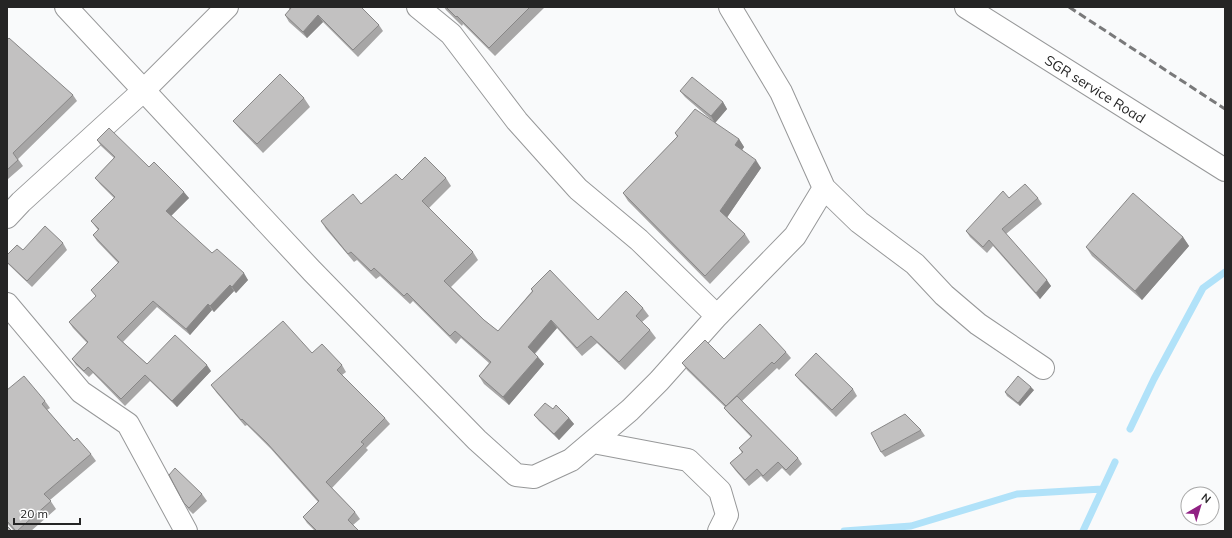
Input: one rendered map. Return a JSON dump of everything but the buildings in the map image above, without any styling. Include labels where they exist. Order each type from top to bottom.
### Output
[{"type":"street","points":[[66,7],[318,276],[477,440],[516,475],[534,477],[571,460],[630,410],[659,381],[717,316],[794,236],[824,188]]},
{"type":"street","points":[[12,206],[144,90],[227,7]]},
{"type":"street","points":[[418,7],[451,34],[516,121],[578,189],[638,240],[717,316]]},
{"type":"street","points":[[730,7],[781,92],[824,188],[860,222],[915,264],[944,295],[978,324],[1043,368]]},
{"type":"street","name":"SGR service Road","points":[[966,7],[1225,170]]},
{"type":"street","points":[[7,304],[81,392],[128,424],[186,531]]},
{"type":"street","points":[[593,442],[688,460],[720,491],[727,515],[719,531]]},
{"type":"waterway","points":[[1130,429],[1154,379],[1203,288],[1225,272]]},
{"type":"waterway","points":[[1083,531],[1115,462]]},
{"type":"waterway","points":[[844,531],[911,526],[1017,494],[1102,489]]},
{"type":"railway","points":[[1069,7],[1225,109]]}]
